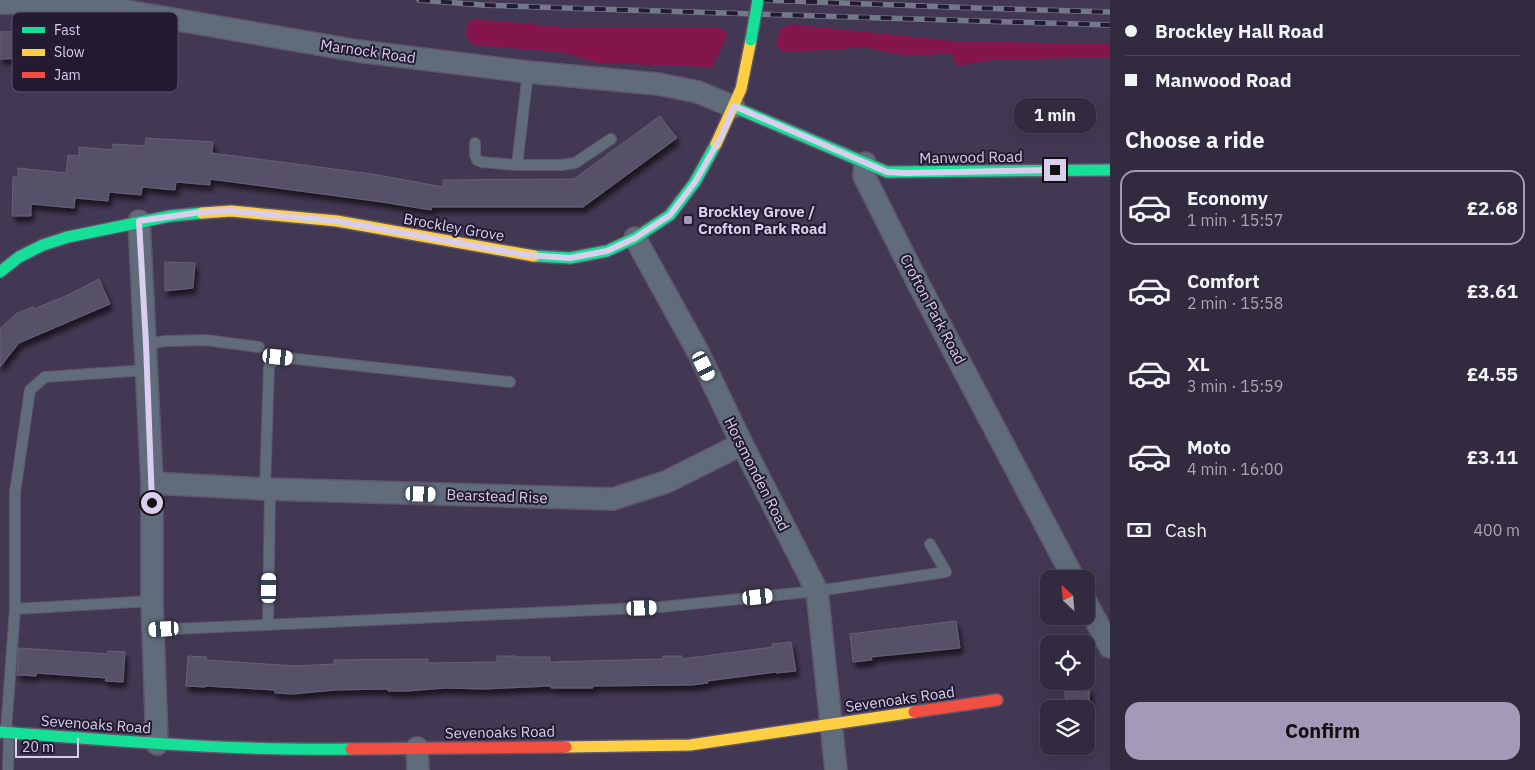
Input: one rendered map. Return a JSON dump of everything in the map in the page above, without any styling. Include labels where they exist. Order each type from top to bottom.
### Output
[{"type":"street","name":"Brockley Grove","points":[[0,272],[19,257],[43,245],[68,237],[139,221],[201,212],[231,211],[337,221],[526,255],[570,258],[607,251],[635,238],[670,215],[695,182],[722,135],[741,89],[758,0]]},
{"type":"street","name":"Marnock Road","points":[[0,3],[61,2],[132,12]]},
{"type":"street","name":"Marnock Road","points":[[178,20],[358,51],[528,72],[658,84],[698,92],[734,106]]},
{"type":"street","points":[[734,106],[865,163]]},
{"type":"street","name":"Manwood Road","points":[[865,163],[887,172],[905,173],[1107,176]]},
{"type":"street","name":"Crofton Park Road","points":[[865,163],[864,176],[868,185],[1069,570]]},
{"type":"street","points":[[139,221],[152,483],[152,601],[158,744]]},
{"type":"street","name":"Horsmonden Road","points":[[635,238],[697,350],[742,444],[817,591],[836,770]]},
{"type":"street","name":"Bearstead Rise","points":[[152,483],[268,489],[613,499],[666,482],[742,444]]},
{"type":"street","points":[[1095,619],[1110,648]]},
{"type":"street","name":"Sevenoaks Road","points":[[5,732],[158,744],[310,750],[690,745],[997,700]]},
{"type":"street","points":[[417,748],[418,770]]},
{"type":"lane","points":[[517,165],[528,72]]},
{"type":"lane","points":[[475,143],[474,155],[477,160],[482,162],[517,165],[561,165],[576,163],[611,139]]},
{"type":"lane","points":[[146,344],[166,341],[205,340],[259,347]]},
{"type":"lane","points":[[268,624],[269,365],[278,357],[510,382]]},
{"type":"lane","points":[[8,770],[5,732],[15,609],[15,492],[30,390],[44,378],[146,370]]},
{"type":"lane","points":[[153,630],[661,607],[817,591],[946,572],[930,544]]},
{"type":"lane","points":[[15,609],[152,601]]},
{"type":"shaded area","points":[[473,19],[564,27],[719,28],[728,34],[712,67],[598,63],[561,52],[474,45],[466,36],[467,25]]},
{"type":"shaded area","points":[[790,24],[953,41],[1110,44],[1110,57],[992,60],[957,66],[951,53],[903,55],[858,47],[783,52],[776,45],[780,29]]},
{"type":"building","points":[[0,32],[12,32],[12,59],[0,59]]},
{"type":"building","points":[[660,116],[677,138],[583,207],[432,207],[431,210],[210,179],[210,185],[176,182],[175,190],[142,187],[141,195],[109,192],[108,201],[75,198],[74,208],[31,204],[31,216],[12,216],[13,177],[18,177],[18,168],[66,173],[68,155],[79,156],[79,147],[113,150],[113,144],[145,146],[146,138],[213,142],[212,153],[372,174],[443,187],[443,180],[574,179]]},
{"type":"building","points":[[165,262],[195,263],[193,288],[165,291]]},
{"type":"building","points":[[99,279],[110,304],[19,343],[0,367],[0,329],[17,313],[33,307],[34,309],[68,295]]},
{"type":"building","points":[[956,621],[960,648],[871,657],[872,660],[853,662],[850,634]]},
{"type":"building","points":[[791,642],[796,671],[707,681],[708,683],[692,685],[593,686],[593,688],[551,688],[551,686],[484,689],[445,688],[408,691],[388,691],[388,689],[335,690],[293,694],[275,693],[275,690],[186,686],[188,656],[207,657],[206,660],[296,666],[334,664],[334,660],[428,659],[428,663],[497,662],[497,656],[550,657],[550,662],[663,659],[663,656],[682,656],[682,659],[773,647],[772,644]]},
{"type":"building","points":[[19,648],[108,654],[108,651],[125,652],[123,682],[105,681],[106,678],[36,673],[36,676],[17,675]]},
{"type":"building","points":[[1065,690],[1089,690],[1090,700],[1066,700]]},
{"type":"railway","points":[[419,0],[482,5],[1110,25]]},
{"type":"railway","points":[[762,0],[1110,12]]},
{"type":"traffic: fast","points":[[751,40],[758,0]]},
{"type":"traffic: fast","points":[[734,107],[887,172],[1110,170]]},
{"type":"traffic: fast","points":[[534,256],[570,258],[607,251],[635,238],[670,215],[695,182],[716,144]]},
{"type":"traffic: fast","points":[[0,272],[19,257],[43,245],[68,237],[170,216],[202,213]]},
{"type":"traffic: fast","points":[[0,732],[219,747],[351,749]]},
{"type":"traffic: slow","points":[[716,144],[741,89],[751,40]]},
{"type":"traffic: slow","points":[[202,213],[231,211],[337,221],[534,256]]},
{"type":"traffic: slow","points":[[566,747],[690,745],[914,712]]},
{"type":"traffic: jam","points":[[914,712],[997,700]]},
{"type":"traffic: jam","points":[[351,749],[566,747]]},
{"type":"place","name":"Brockley Grove / Crofton Park Road","points":[[688,220]]},
{"type":"route","points":[[152,503],[139,221],[201,212],[231,211],[337,221],[526,255],[570,258],[607,251],[635,238],[670,215],[695,182],[722,135],[734,106],[887,172],[1055,170]]}]
